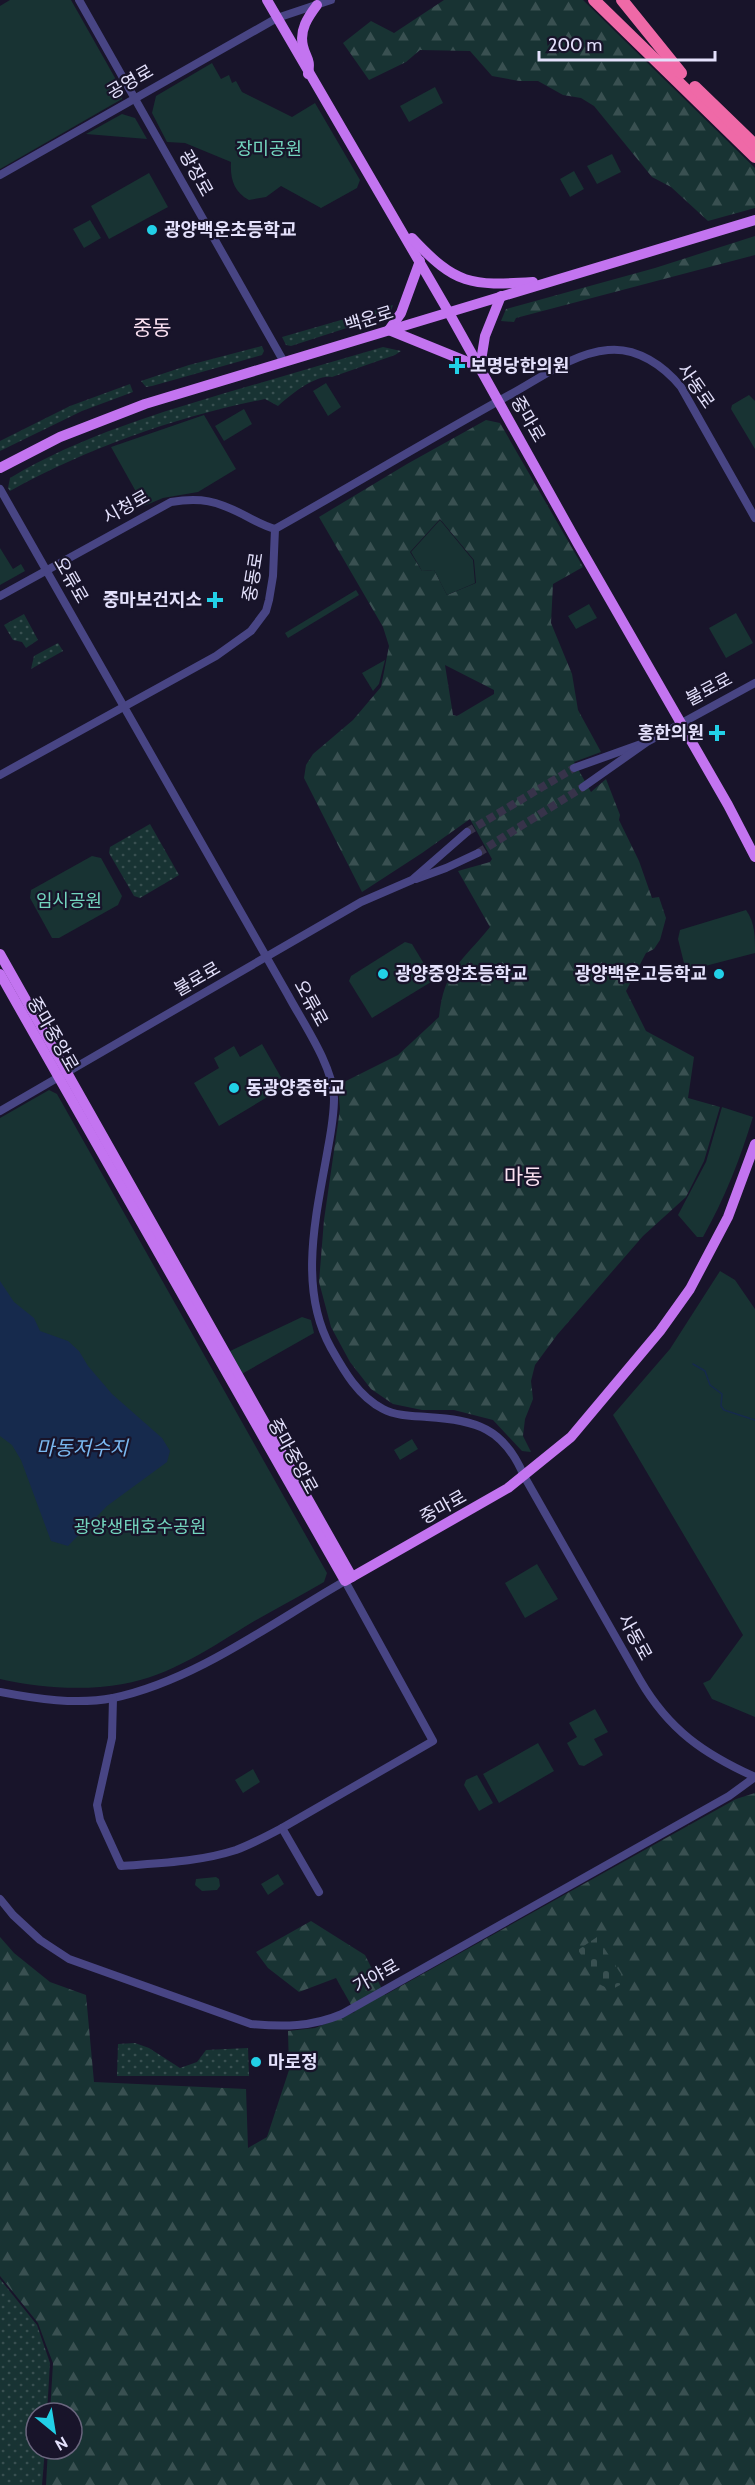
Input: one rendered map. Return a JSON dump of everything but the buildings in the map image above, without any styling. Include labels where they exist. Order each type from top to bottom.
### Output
[{"type":"highway","points":[[594,0],[755,156]]},
{"type":"highway","points":[[605,0],[755,145]]},
{"type":"highway","points":[[622,0],[681,73]]},
{"type":"main road","name":"중마로","points":[[267,0],[308,74],[420,261],[578,544],[682,723],[755,858]]},
{"type":"main road","points":[[308,74],[310,62],[303,45],[302,28],[314,2]]},
{"type":"main road","name":"백운로","points":[[0,468],[102,419],[448,311],[755,220]]},
{"type":"main road","points":[[400,226],[434,262],[459,278],[490,285],[554,280]]},
{"type":"main road","points":[[420,261],[401,312],[389,330],[480,367],[485,336],[501,296]]},
{"type":"main road","name":"중마중앙로","points":[[0,954],[63,1075],[348,1579]]},
{"type":"main road","name":"중마중앙로","points":[[0,974],[63,1075]]},
{"type":"main road","name":"중마로","points":[[348,1579],[486,1502],[524,1476],[571,1437],[660,1331],[690,1289],[728,1217],[751,1164],[755,1144]]},
{"type":"street","name":"광장로","points":[[79,0],[284,362]]},
{"type":"street","name":"공영로","points":[[0,175],[277,18],[314,2],[331,0]]},
{"type":"street","name":"사동로","points":[[499,400],[588,353],[617,349],[640,355],[662,367],[681,387],[755,518]]},
{"type":"street","name":"중동로","points":[[0,775],[216,656],[251,631],[266,611],[269,600],[273,576],[275,529],[499,400]]},
{"type":"street","name":"오류로","points":[[0,489],[266,957],[331,1079],[334,1097],[332,1127],[311,1268],[315,1304],[327,1339],[344,1369],[364,1396],[384,1410],[404,1416],[452,1419],[479,1424],[506,1445],[517,1459],[524,1476]]},
{"type":"street","name":"시청로","points":[[0,596],[171,502],[193,498],[208,500],[231,508],[261,525],[275,529]]},
{"type":"street","name":"불로로","points":[[583,787],[647,742],[755,683]]},
{"type":"street","name":"불로로","points":[[574,768],[647,742]]},
{"type":"street","name":"불로로","points":[[412,880],[466,832]]},
{"type":"street","name":"불로로","points":[[0,1111],[362,903],[478,853]]},
{"type":"street","name":"사동로","points":[[524,1476],[640,1680],[660,1709],[674,1726],[697,1746],[724,1763],[755,1777]]},
{"type":"street","name":"중마로","points":[[0,1692],[68,1700],[113,1698],[153,1687],[197,1668],[348,1579]]},
{"type":"street","name":"중마중앙로","points":[[282,1828],[433,1741],[348,1579]]},
{"type":"street","points":[[113,1698],[112,1738],[97,1811],[121,1866],[213,1856],[250,1844],[282,1828],[319,1892]]},
{"type":"street","name":"가야로","points":[[0,1899],[13,1915],[40,1940],[69,1959],[251,2024],[309,2025],[328,2020],[352,2008],[729,1796],[755,1777]]},
{"type":"green space","points":[[10,0],[71,0],[123,92],[122,99],[0,169],[0,6]]},
{"type":"green space","points":[[444,0],[583,0],[755,168],[755,208],[708,221],[671,187],[652,177],[594,106],[581,98],[563,95],[538,81],[519,81],[492,76],[470,51],[420,50],[406,62],[369,80],[343,43],[371,21],[394,33]]},
{"type":"green space","name":"장미공원","points":[[212,63],[221,79],[229,75],[232,83],[236,81],[242,92],[292,117],[315,103],[360,180],[357,188],[321,208],[281,186],[266,197],[249,200],[236,189],[231,174],[231,162],[185,143],[167,142],[152,113],[156,96]]},
{"type":"green space","points":[[435,87],[443,103],[409,122],[400,106]]},
{"type":"green space","points":[[122,114],[135,118],[147,139],[86,134]]},
{"type":"green space","points":[[612,154],[621,172],[597,184],[587,166]]},
{"type":"green space","points":[[574,171],[584,189],[570,197],[560,179]]},
{"type":"green space","points":[[149,173],[168,207],[109,239],[91,206]]},
{"type":"green space","points":[[90,220],[101,238],[84,248],[73,229]]},
{"type":"green space","points":[[755,236],[755,255],[516,318],[514,322],[501,321],[506,309],[655,268]]},
{"type":"green space","points":[[393,305],[390,314],[291,346],[286,345],[282,337]]},
{"type":"green space","points":[[262,346],[264,351],[262,355],[152,386],[146,387],[141,381],[189,365]]},
{"type":"green space","points":[[383,347],[401,351],[332,377],[311,382],[278,406],[265,399],[166,424],[102,447],[10,491],[8,488],[10,478],[37,463],[122,426]]},
{"type":"green space","points":[[326,383],[341,407],[328,416],[313,391]]},
{"type":"green space","points":[[130,384],[133,392],[82,411],[0,451],[0,441],[70,406]]},
{"type":"green space","points":[[749,395],[755,401],[755,449],[731,409],[732,405]]},
{"type":"green space","points":[[244,409],[252,424],[224,441],[215,426]]},
{"type":"green space","points":[[204,415],[236,469],[198,492],[163,498],[144,506],[111,447]]},
{"type":"green space","points":[[486,420],[500,423],[583,567],[553,584],[551,623],[572,674],[578,710],[601,752],[574,762],[591,792],[606,779],[620,815],[619,820],[639,861],[652,898],[659,897],[666,918],[660,940],[654,949],[646,953],[626,991],[646,1031],[694,1057],[688,1098],[720,1107],[704,1161],[686,1197],[643,1236],[557,1335],[535,1365],[531,1381],[533,1399],[525,1419],[523,1436],[531,1452],[522,1451],[493,1420],[454,1410],[422,1410],[393,1404],[371,1389],[350,1362],[331,1327],[319,1282],[324,1220],[340,1109],[338,1085],[398,1055],[439,1017],[441,1001],[450,977],[490,927],[458,871],[490,862],[492,859],[470,819],[362,892],[304,778],[306,765],[313,754],[353,720],[381,687],[389,646],[383,627],[319,517]],"holes":[[[440,519],[474,560],[476,583],[447,595],[434,570],[422,571],[410,552]],[[445,665],[494,690],[494,694],[457,716],[453,715]]]},
{"type":"green space","points":[[440,520],[473,560],[475,583],[447,595],[434,570],[422,571],[411,552]]},
{"type":"green space","points":[[0,548],[13,569],[21,564],[25,571],[0,585]]},
{"type":"green space","points":[[356,590],[359,595],[288,638],[285,633]]},
{"type":"green space","points":[[589,604],[597,618],[576,629],[568,616]]},
{"type":"green space","points":[[736,613],[753,643],[726,658],[709,628]]},
{"type":"green space","points":[[24,614],[38,640],[26,648],[22,642],[13,640],[4,625]]},
{"type":"green space","points":[[58,643],[63,651],[31,669],[34,656]]},
{"type":"green space","points":[[385,660],[379,684],[373,691],[362,673]]},
{"type":"green space","points":[[150,824],[179,875],[140,898],[134,896],[109,853],[110,847]]},
{"type":"green space","name":"임시공원","points":[[92,856],[101,858],[122,896],[118,905],[59,938],[52,938],[30,898],[31,890]]},
{"type":"green space","points":[[746,910],[753,925],[755,953],[686,971],[678,939],[680,930]]},
{"type":"green space","points":[[405,942],[412,944],[432,977],[431,982],[372,1018],[349,981],[351,976]]},
{"type":"green space","points":[[262,1044],[286,1086],[219,1126],[194,1083],[219,1068],[214,1058],[234,1046],[240,1057]]},
{"type":"green space","name":"광양생태호수공원","points":[[49,1090],[57,1094],[327,1573],[324,1582],[190,1660],[140,1680],[108,1686],[62,1688],[0,1679],[0,1118]]},
{"type":"green space","points":[[722,1107],[753,1117],[718,1208],[703,1237],[697,1237],[678,1215],[706,1162]]},
{"type":"green space","points":[[720,1271],[735,1280],[755,1309],[755,1717],[712,1699],[703,1683],[710,1680],[743,1635],[613,1415],[670,1349]]},
{"type":"green space","points":[[302,1317],[311,1320],[314,1333],[240,1375],[228,1352]]},
{"type":"green space","points":[[412,1439],[418,1449],[400,1460],[394,1450]]},
{"type":"green space","points":[[537,1564],[558,1599],[525,1618],[505,1583]]},
{"type":"green space","points":[[595,1709],[608,1732],[594,1739],[603,1755],[584,1766],[579,1765],[567,1743],[577,1737],[569,1723]]},
{"type":"green space","points":[[538,1743],[554,1771],[499,1803],[483,1774]]},
{"type":"green space","points":[[253,1769],[260,1782],[243,1793],[235,1780]]},
{"type":"green space","points":[[477,1775],[493,1803],[479,1811],[464,1785],[466,1780]]},
{"type":"green space","points":[[755,1793],[755,2485],[46,2485],[47,2461],[84,2461],[84,2401],[51,2401],[53,2363],[38,2323],[0,2276],[0,1937],[14,1953],[50,1982],[86,1995],[94,2082],[246,2089],[248,2148],[267,2137],[289,2070],[288,2031],[315,2028],[355,2012],[336,1978],[299,1992],[268,1968],[256,1952],[311,1921],[365,1955],[385,1995],[736,1799]]},
{"type":"green space","points":[[278,1874],[284,1884],[268,1895],[261,1884]]},
{"type":"green space","points":[[216,1877],[219,1879],[220,1886],[217,1890],[202,1891],[195,1885],[196,1879]]},
{"type":"green space","points":[[597,1937],[621,1974],[620,1985],[611,1990],[599,1984],[578,1950]]},
{"type":"green space","points":[[135,2043],[149,2048],[180,2068],[197,2062],[206,2050],[248,2048],[249,2076],[117,2076],[118,2044]]},
{"type":"green space","points":[[0,2279],[37,2325],[50,2363],[48,2401],[24,2401],[24,2461],[44,2461],[42,2485],[0,2485]]},
{"type":"water","name":"마동저수지","points":[[0,1281],[14,1302],[34,1318],[40,1331],[68,1341],[79,1351],[88,1366],[112,1394],[162,1438],[170,1451],[167,1462],[107,1506],[68,1546],[51,1541],[21,1460],[12,1445],[0,1436]]},
{"type":"waterway","points":[[693,1364],[705,1371],[710,1385],[722,1394],[721,1406],[724,1410],[755,1420]]},
{"type":"tunnel","points":[[467,832],[574,768]]},
{"type":"tunnel","points":[[478,853],[583,787]]},
{"type":"place","name":"광양백운초등학교","points":[[152,230]]},
{"type":"place","name":"보명당한의원","points":[[457,366]]},
{"type":"place","name":"중마보건지소","points":[[215,600]]},
{"type":"place","name":"홍한의원","points":[[717,733]]},
{"type":"place","name":"광양중앙초등학교","points":[[383,974]]},
{"type":"place","name":"광양백운고등학교","points":[[719,974]]},
{"type":"place","name":"동광양중학교","points":[[234,1088]]},
{"type":"place","name":"마로정","points":[[256,2062]]},
{"type":"district","name":"중동","points":[[152,327]]},
{"type":"district","name":"마동","points":[[523,1176]]}]
